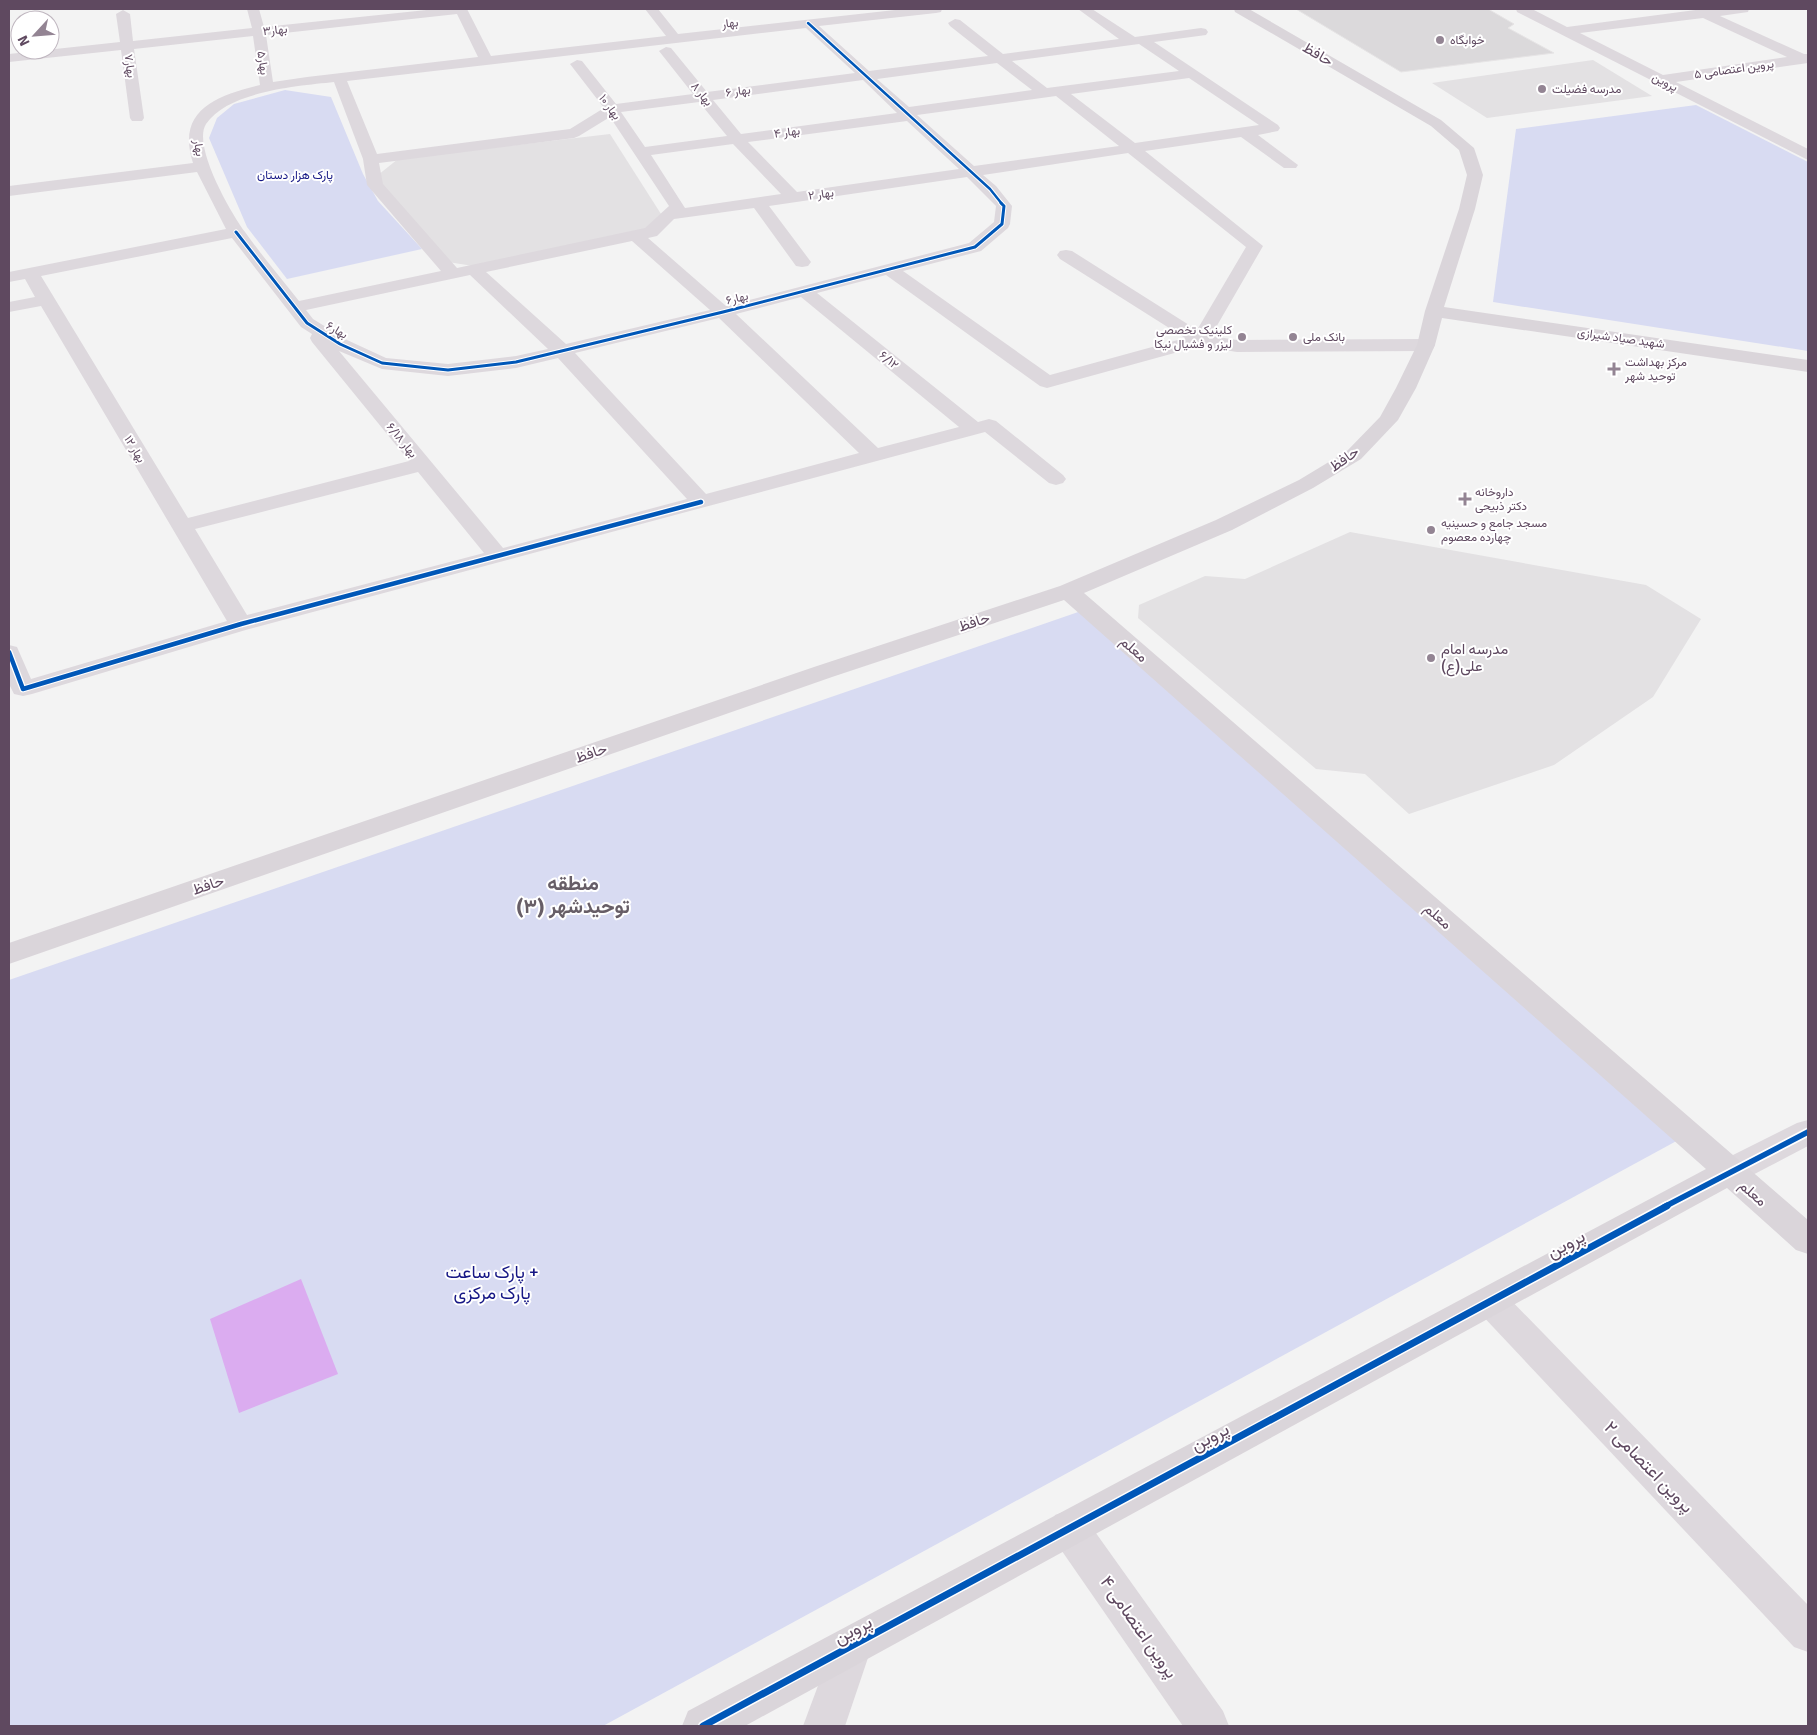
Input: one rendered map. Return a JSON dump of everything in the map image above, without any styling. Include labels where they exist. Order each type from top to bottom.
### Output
[{"type":"main road","name":"حافظ","points":[[9,954],[823,672],[1068,591],[1224,525],[1306,484],[1354,455],[1388,420],[1406,388],[1426,344],[1434,311],[1467,209],[1475,175],[1466,148],[1436,123],[1240,9]]},
{"type":"main road","name":"شهید صیاد شیرازی","points":[[1434,311],[1808,366]]},
{"type":"main road","name":"معلم","points":[[1068,591],[1808,1240]]},
{"type":"main road","name":"پروین","points":[[704,1726],[1729,1172]]},
{"type":"street","name":"بهار۵","points":[[253,9],[259,31],[267,88]]},
{"type":"street","points":[[651,9],[675,39]]},
{"type":"street","name":"بهار","points":[[236,232],[202,167],[196,140],[198,124],[212,110],[233,98],[267,88],[339,78],[936,9]]},
{"type":"street","points":[[1084,9],[1192,74]]},
{"type":"street","name":"پروین","points":[[1522,9],[1808,155]]},
{"type":"street","points":[[1566,32],[1698,11],[1743,9]]},
{"type":"street","name":"بهار۳","points":[[9,58],[461,10],[487,61]]},
{"type":"street","points":[[1698,11],[1806,60]]},
{"type":"street","name":"بهار۷","points":[[123,14],[137,118]]},
{"type":"street","points":[[889,270],[1047,382],[1200,340],[1255,246],[1132,149],[999,58],[955,23]]},
{"type":"street","name":"بهار۶","points":[[236,232],[301,315],[340,344],[382,363],[448,370],[516,362],[889,270],[975,247],[1002,224],[1004,206],[971,172],[808,24]]},
{"type":"street","name":"بهار ۶","points":[[612,108],[1201,32]]},
{"type":"street","name":"بهار ۸","points":[[666,51],[737,139],[794,198]]},
{"type":"street","name":"پروین اعتصامی ۵","points":[[1660,80],[1806,60]]},
{"type":"street","name":"بهار ۱۰","points":[[577,64],[612,108],[678,208],[671,215]]},
{"type":"street","name":"بهار ۴","points":[[640,152],[1051,92],[1192,74]]},
{"type":"street","name":"بهار ۲","points":[[671,215],[1272,128],[1192,74]]},
{"type":"street","points":[[339,78],[371,159],[375,185],[453,274]]},
{"type":"street","points":[[371,159],[574,133],[612,108]]},
{"type":"street","points":[[1244,132],[1290,165]]},
{"type":"street","points":[[9,191],[202,167]]},
{"type":"street","points":[[759,203],[802,262]]},
{"type":"street","points":[[301,315],[453,274],[651,232],[671,215]]},
{"type":"street","points":[[9,278],[236,232]]},
{"type":"street","points":[[635,235],[723,312],[874,456]]},
{"type":"street","points":[[1066,255],[1200,340],[1237,346],[1426,344]]},
{"type":"street","points":[[473,270],[562,351],[701,502]]},
{"type":"street","name":"بهار ۱۲","points":[[30,273],[241,624]]},
{"type":"street","name":"۶/۱۲","points":[[804,291],[974,428]]},
{"type":"street","points":[[9,307],[46,300]]},
{"type":"street","name":"بهار ۶/۱۸","points":[[301,315],[498,556]]},
{"type":"street","points":[[9,652],[23,689],[241,624],[989,425],[1056,479]]},
{"type":"street","points":[[182,526],[423,464]]},
{"type":"street","points":[[1729,1172],[1808,1132]]},
{"type":"street","name":"پروین اعتصامی ۲","points":[[1490,1301],[1808,1632]]},
{"type":"street","name":"پروین اعتصامی ۴","points":[[1069,1528],[1208,1726]]},
{"type":"street","points":[[824,1726],[852,1646]]},
{"type":"shaded area","name":"مدرسه فضیلت","points":[[1593,60],[1652,96],[1487,118],[1432,83]]},
{"type":"shaded area","points":[[610,134],[661,214],[646,229],[473,266],[448,262],[385,189],[378,175],[398,159]]},
{"type":"shaded area","name":"مدرسه امام علی(ع)","points":[[1350,532],[1646,585],[1701,619],[1653,697],[1554,765],[1409,814],[1365,774],[1316,769],[1138,618],[1139,605],[1205,576],[1245,579]]},
{"type":"shaded area","points":[[301,1279],[338,1374],[239,1413],[210,1319]]},
{"type":"green space","name":"پارک هزار دستان","points":[[285,90],[331,97],[363,174],[378,201],[422,249],[287,279],[247,227],[209,138],[217,118],[234,104]]},
{"type":"green space","points":[[1696,105],[1808,162],[1808,351],[1493,302],[1516,129]]},
{"type":"green space","name":"پارک ساعت + پارک مرکزی","points":[[1084,610],[1693,1132],[603,1726],[9,1726],[9,980]]},
{"type":"building","name":"خوابگاه","points":[[1296,9],[1488,9],[1514,24],[1508,28],[1554,53],[1401,72]]},
{"type":"cycle path","points":[[236,232],[307,323],[340,344],[382,363],[448,370],[516,362],[723,312],[975,247],[1002,224],[1004,206],[990,189],[808,23]]},
{"type":"cycle path","points":[[9,652],[23,689],[241,624],[701,502]]},
{"type":"cycle path","points":[[703,1726],[1729,1172],[1808,1132]]},
{"type":"place","name":"خوابگاه","points":[[1440,40]]},
{"type":"place","name":"مدرسه فضیلت","points":[[1542,89]]},
{"type":"place","name":"کلینیک تخصصی لیزر و فشیال نیکا","points":[[1242,337]]},
{"type":"place","name":"بانک ملی","points":[[1293,337]]},
{"type":"place","name":"مرکز بهداشت توحید شهر","points":[[1614,369]]},
{"type":"place","name":"داروخانه دکتر ذبیحی","points":[[1465,499]]},
{"type":"place","name":"مسجد جامع و حسینیه چهارده معصوم","points":[[1431,530]]},
{"type":"place","name":"مدرسه امام علی(ع)","points":[[1431,658]]},
{"type":"district","name":"منطقه توحیدشهر (۳)","points":[[573,894]]}]
